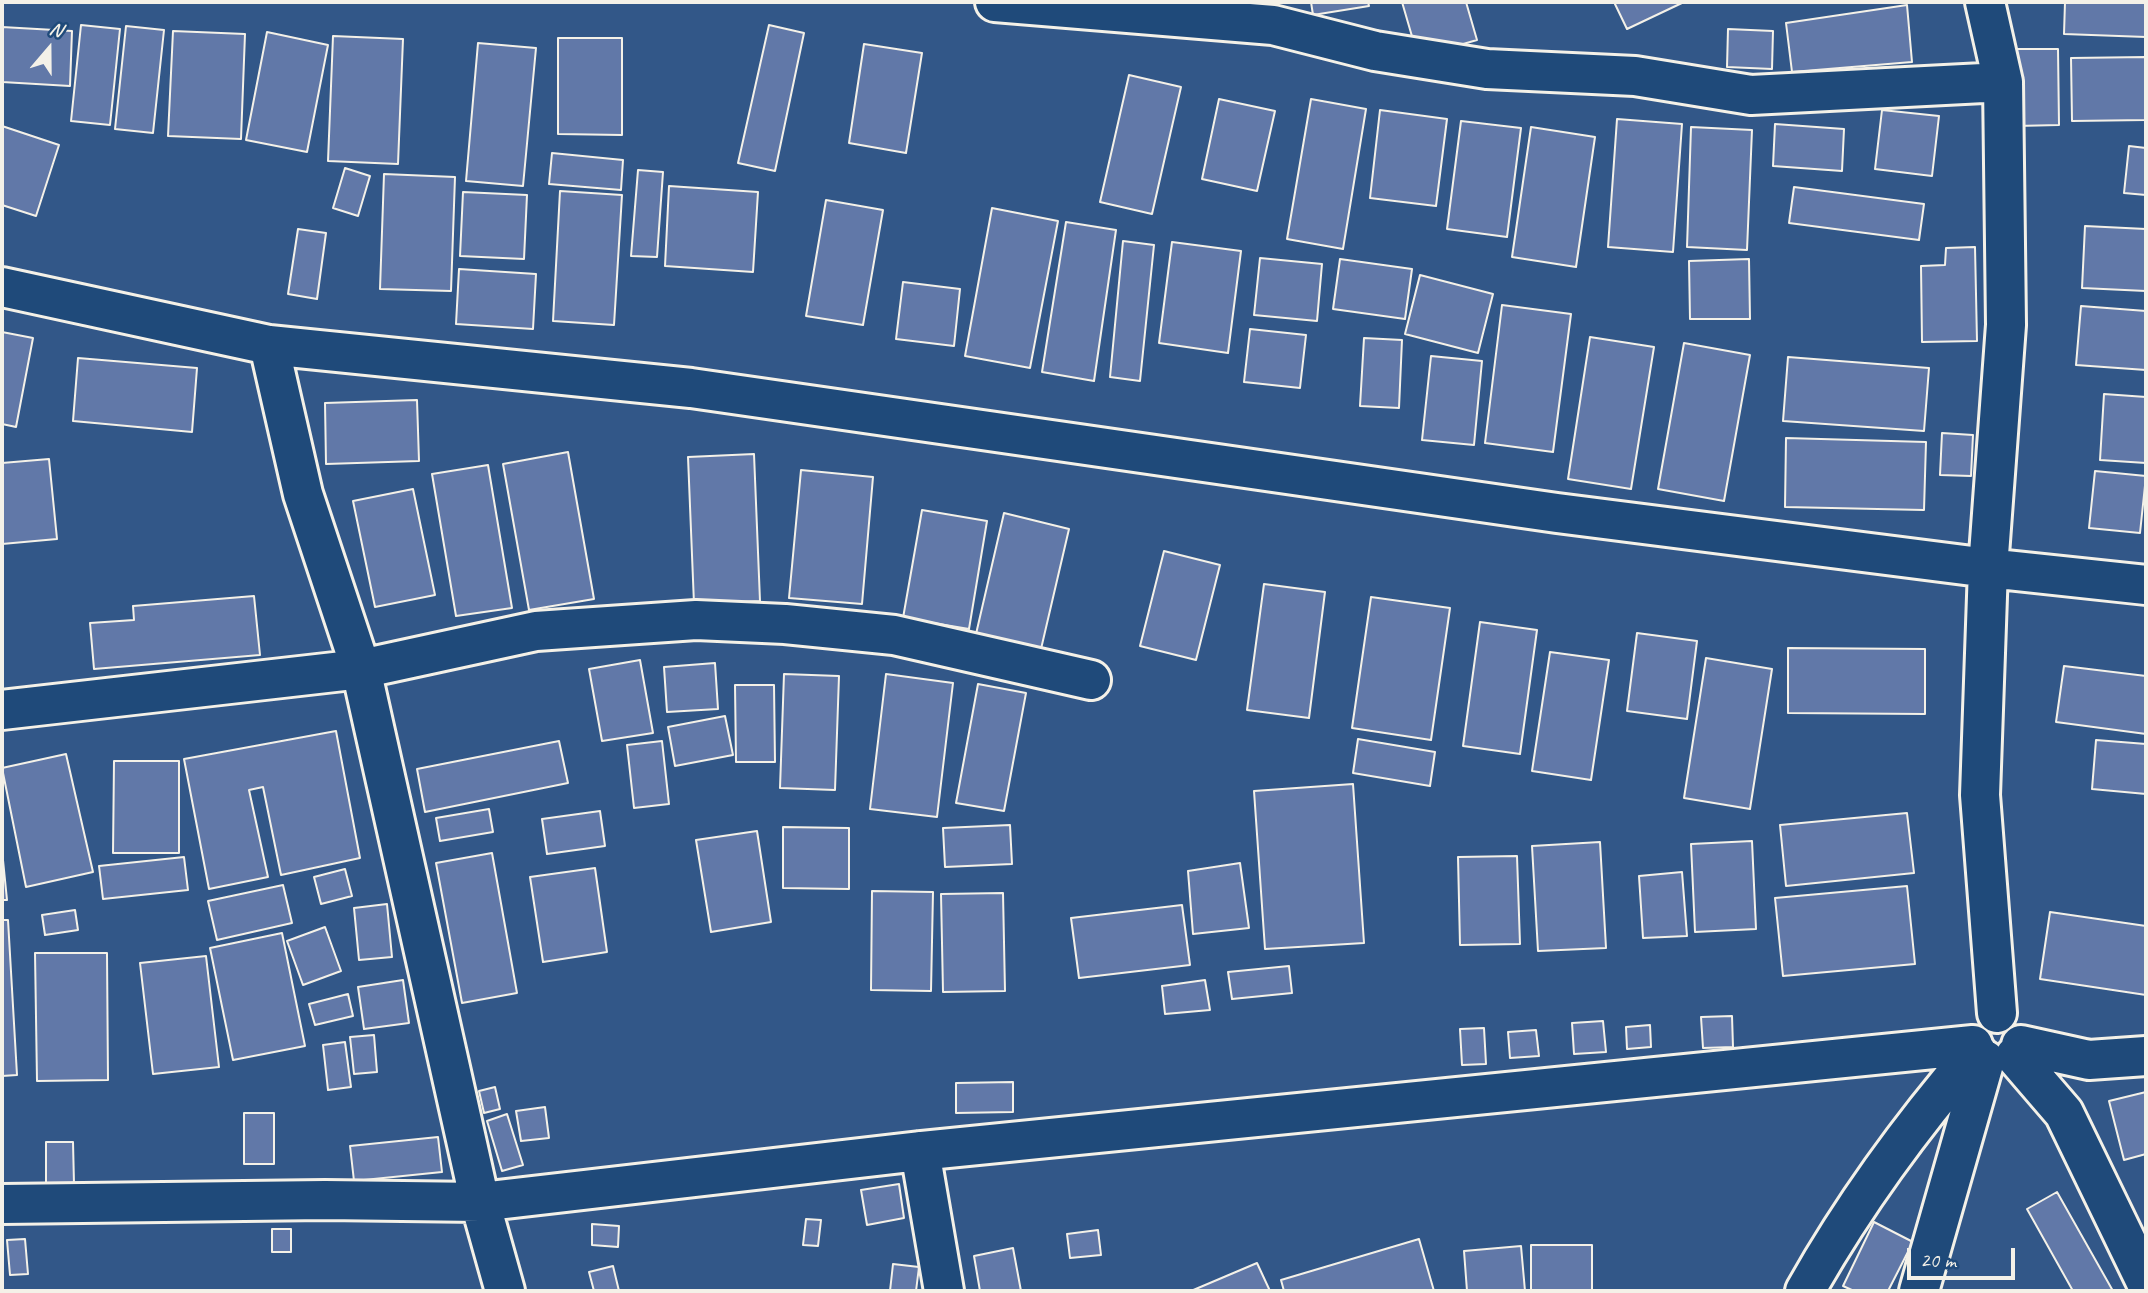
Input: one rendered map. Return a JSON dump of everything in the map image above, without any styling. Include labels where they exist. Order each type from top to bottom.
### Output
[{"type":"street","points":[[995,2],[1273,25],[1374,51],[1487,69],[1635,76],[1751,95],[2003,82]]},
{"type":"street","points":[[1805,1291],[1836,1236],[1936,1097],[1994,1051],[2019,1026],[2009,1016],[1997,1013],[1980,796],[1988,568],[2006,326],[2003,82],[1985,2]]},
{"type":"street","points":[[2,287],[269,345],[691,388],[1557,513],[1988,568],[2146,585]]},
{"type":"street","points":[[269,345],[303,494],[361,669],[481,1202],[505,1291]]},
{"type":"street","points":[[2,710],[361,669],[536,631],[696,620],[785,624],[894,635],[1091,680]]},
{"type":"street","points":[[1994,1051],[2064,1113],[2146,1282]]},
{"type":"street","points":[[1919,1291],[1994,1051]]},
{"type":"street","points":[[2,1204],[324,1199],[481,1202],[920,1151],[1994,1051],[2089,1060],[2146,1056]]},
{"type":"street","points":[[920,1151],[944,1291]]},
{"type":"building","points":[[1311,2],[1368,2],[1369,6],[1313,15]]},
{"type":"building","points":[[1402,2],[1466,2],[1477,40],[1418,57]]},
{"type":"building","points":[[1614,2],[1684,2],[1627,29]]},
{"type":"building","points":[[2065,2],[2146,2],[2146,37],[2064,34]]},
{"type":"building","points":[[1907,5],[1912,62],[1792,72],[1786,23]]},
{"type":"building","points":[[81,25],[120,29],[110,125],[71,121]]},
{"type":"building","points":[[769,25],[804,33],[775,171],[738,163]]},
{"type":"building","points":[[126,26],[164,30],[153,133],[115,129]]},
{"type":"building","points":[[2,27],[72,31],[70,86],[2,82]]},
{"type":"building","points":[[1728,29],[1773,31],[1772,69],[1727,67]]},
{"type":"building","points":[[173,31],[245,34],[241,139],[168,136]]},
{"type":"building","points":[[267,32],[328,45],[307,152],[246,140]]},
{"type":"building","points":[[333,36],[403,39],[398,164],[328,161]]},
{"type":"building","points":[[558,38],[622,38],[622,135],[558,134]]},
{"type":"building","points":[[478,43],[536,48],[523,186],[466,181]]},
{"type":"building","points":[[864,44],[922,53],[906,153],[849,143]]},
{"type":"building","points":[[2015,49],[2058,49],[2059,125],[2016,126]]},
{"type":"building","points":[[2146,57],[2146,120],[2072,121],[2071,58]]},
{"type":"building","points":[[1129,75],[1181,87],[1152,214],[1100,202]]},
{"type":"building","points":[[1219,99],[1275,111],[1257,191],[1202,179]]},
{"type":"building","points":[[1311,99],[1366,109],[1343,249],[1287,239]]},
{"type":"building","points":[[1380,110],[1447,119],[1436,206],[1370,198]]},
{"type":"building","points":[[1882,110],[1939,116],[1932,176],[1875,169]]},
{"type":"building","points":[[1617,119],[1682,124],[1673,252],[1608,247]]},
{"type":"building","points":[[1461,121],[1521,128],[1507,237],[1447,229]]},
{"type":"building","points":[[1775,124],[1844,129],[1842,171],[1773,166]]},
{"type":"building","points":[[2,126],[59,145],[36,216],[2,205]]},
{"type":"building","points":[[1531,127],[1595,137],[1576,267],[1512,257]]},
{"type":"building","points":[[1691,127],[1752,130],[1747,250],[1687,247]]},
{"type":"building","points":[[2129,146],[2146,148],[2146,195],[2124,193]]},
{"type":"building","points":[[552,153],[623,160],[621,190],[549,184]]},
{"type":"building","points":[[345,168],[370,176],[358,216],[333,208]]},
{"type":"building","points":[[638,170],[663,172],[657,257],[631,256]]},
{"type":"building","points":[[384,174],[455,177],[451,291],[380,289]]},
{"type":"building","points":[[669,186],[758,192],[753,272],[665,266]]},
{"type":"building","points":[[1794,187],[1924,204],[1919,240],[1789,223]]},
{"type":"building","points":[[560,191],[622,195],[614,325],[553,321]]},
{"type":"building","points":[[463,192],[527,195],[524,259],[460,256]]},
{"type":"building","points":[[826,200],[883,210],[863,325],[806,316]]},
{"type":"building","points":[[992,208],[1058,221],[1030,368],[965,356]]},
{"type":"building","points":[[1066,222],[1116,230],[1094,381],[1042,372]]},
{"type":"building","points":[[2085,226],[2146,229],[2146,291],[2082,288]]},
{"type":"building","points":[[298,229],[326,233],[317,299],[288,294]]},
{"type":"building","points":[[1123,241],[1154,245],[1140,381],[1110,377]]},
{"type":"building","points":[[1172,242],[1241,251],[1228,353],[1159,343]]},
{"type":"building","points":[[1975,247],[1977,341],[1922,342],[1921,266],[1945,265],[1946,248]]},
{"type":"building","points":[[1260,258],[1322,264],[1317,321],[1254,315]]},
{"type":"building","points":[[1340,259],[1412,269],[1405,319],[1333,309]]},
{"type":"building","points":[[1749,259],[1750,319],[1690,319],[1689,261]]},
{"type":"building","points":[[459,269],[536,274],[533,329],[456,324]]},
{"type":"building","points":[[1420,275],[1493,294],[1478,353],[1405,334]]},
{"type":"building","points":[[903,282],[960,289],[954,346],[896,339]]},
{"type":"building","points":[[1502,305],[1571,314],[1553,452],[1485,443]]},
{"type":"building","points":[[2081,306],[2146,311],[2146,370],[2076,365]]},
{"type":"building","points":[[1250,329],[1306,335],[1300,388],[1244,382]]},
{"type":"building","points":[[2,332],[33,338],[16,427],[2,424]]},
{"type":"building","points":[[1590,337],[1654,347],[1631,489],[1568,479]]},
{"type":"building","points":[[1364,338],[1402,340],[1399,408],[1360,406]]},
{"type":"building","points":[[1684,343],[1750,355],[1724,501],[1658,489]]},
{"type":"building","points":[[1431,356],[1482,361],[1474,445],[1422,440]]},
{"type":"building","points":[[1788,357],[1929,368],[1924,431],[1783,421]]},
{"type":"building","points":[[78,358],[197,368],[192,432],[73,421]]},
{"type":"building","points":[[2104,394],[2146,397],[2146,463],[2100,460]]},
{"type":"building","points":[[417,400],[419,461],[326,464],[325,403]]},
{"type":"building","points":[[1942,433],[1973,435],[1971,476],[1940,475]]},
{"type":"building","points":[[1786,438],[1926,442],[1924,510],[1785,507]]},
{"type":"building","points":[[568,452],[594,599],[529,610],[503,464]]},
{"type":"building","points":[[754,454],[760,601],[694,604],[688,457]]},
{"type":"building","points":[[49,459],[57,539],[2,544],[2,463]]},
{"type":"building","points":[[488,465],[512,608],[456,616],[432,474]]},
{"type":"building","points":[[801,470],[873,477],[862,604],[789,598]]},
{"type":"building","points":[[2095,471],[2146,476],[2140,533],[2089,528]]},
{"type":"building","points":[[413,489],[435,595],[375,607],[353,501]]},
{"type":"building","points":[[922,510],[987,521],[969,629],[903,618]]},
{"type":"building","points":[[1004,513],[1069,529],[1041,649],[976,634]]},
{"type":"building","points":[[1164,551],[1220,565],[1196,660],[1140,646]]},
{"type":"building","points":[[1264,584],[1325,592],[1309,718],[1247,710]]},
{"type":"building","points":[[254,596],[260,655],[94,669],[90,623],[134,620],[133,606]]},
{"type":"building","points":[[1371,597],[1450,608],[1431,740],[1352,728]]},
{"type":"building","points":[[1480,622],[1537,630],[1520,754],[1463,746]]},
{"type":"building","points":[[1637,633],[1697,641],[1687,719],[1627,711]]},
{"type":"building","points":[[1788,648],[1925,649],[1925,714],[1788,713]]},
{"type":"building","points":[[1550,652],[1609,660],[1591,780],[1532,771]]},
{"type":"building","points":[[1706,658],[1772,669],[1750,809],[1684,798]]},
{"type":"building","points":[[640,660],[653,733],[602,741],[589,669]]},
{"type":"building","points":[[715,663],[718,709],[667,712],[664,667]]},
{"type":"building","points":[[2064,666],[2146,676],[2146,734],[2056,722]]},
{"type":"building","points":[[784,674],[839,676],[835,790],[780,788]]},
{"type":"building","points":[[886,674],[953,683],[937,817],[870,809]]},
{"type":"building","points":[[978,684],[1026,693],[1004,811],[956,803]]},
{"type":"building","points":[[735,685],[774,685],[775,762],[736,762]]},
{"type":"building","points":[[725,716],[733,755],[675,766],[668,727]]},
{"type":"building","points":[[336,731],[360,858],[281,875],[263,787],[249,790],[268,877],[209,889],[184,759]]},
{"type":"building","points":[[1358,739],[1435,752],[1430,786],[1353,773]]},
{"type":"building","points":[[2096,740],[2146,744],[2146,794],[2092,789]]},
{"type":"building","points":[[559,741],[568,783],[425,812],[417,769]]},
{"type":"building","points":[[662,741],[669,804],[634,808],[627,745]]},
{"type":"building","points":[[66,754],[93,872],[26,887],[2,768]]},
{"type":"building","points":[[114,761],[179,761],[179,853],[113,853]]},
{"type":"building","points":[[1353,784],[1364,943],[1265,949],[1254,791]]},
{"type":"building","points":[[489,809],[493,832],[440,841],[436,818]]},
{"type":"building","points":[[600,811],[605,846],[547,854],[542,819]]},
{"type":"building","points":[[1907,813],[1914,873],[1786,886],[1780,825]]},
{"type":"building","points":[[1010,825],[1012,864],[945,867],[943,828]]},
{"type":"building","points":[[783,827],[849,828],[849,889],[783,888]]},
{"type":"building","points":[[757,831],[771,922],[711,932],[696,840]]},
{"type":"building","points":[[1752,841],[1756,929],[1695,932],[1691,844]]},
{"type":"building","points":[[1600,842],[1606,948],[1538,951],[1532,846]]},
{"type":"building","points":[[2,850],[7,900],[2,900]]},
{"type":"building","points":[[492,853],[517,993],[462,1003],[436,863]]},
{"type":"building","points":[[1517,856],[1520,944],[1460,945],[1458,857]]},
{"type":"building","points":[[184,857],[188,890],[103,899],[99,866]]},
{"type":"building","points":[[1240,863],[1249,928],[1193,934],[1188,871]]},
{"type":"building","points":[[595,868],[607,952],[543,962],[530,877]]},
{"type":"building","points":[[345,869],[352,896],[321,904],[314,877]]},
{"type":"building","points":[[1682,872],[1687,936],[1643,938],[1639,876]]},
{"type":"building","points":[[283,885],[292,923],[217,940],[208,901]]},
{"type":"building","points":[[1907,886],[1915,964],[1783,976],[1775,898]]},
{"type":"building","points":[[872,891],[933,892],[931,991],[871,990]]},
{"type":"building","points":[[1003,893],[1005,991],[943,992],[941,894]]},
{"type":"building","points":[[387,904],[392,957],[359,960],[354,908]]},
{"type":"building","points":[[1182,905],[1190,965],[1079,978],[1071,918]]},
{"type":"building","points":[[75,910],[78,930],[45,935],[42,915]]},
{"type":"building","points":[[2050,912],[2146,926],[2146,995],[2040,979]]},
{"type":"building","points":[[2,920],[8,920],[17,1075],[2,1076]]},
{"type":"building","points":[[325,927],[341,971],[303,985],[287,941]]},
{"type":"building","points":[[282,933],[305,1046],[233,1060],[210,948]]},
{"type":"building","points":[[35,953],[107,953],[108,1080],[37,1081]]},
{"type":"building","points":[[206,956],[219,1067],[153,1074],[140,963]]},
{"type":"building","points":[[1289,966],[1292,993],[1232,999],[1228,972]]},
{"type":"building","points":[[403,980],[409,1023],[364,1029],[358,987]]},
{"type":"building","points":[[1205,980],[1210,1010],[1165,1014],[1162,986]]},
{"type":"building","points":[[348,994],[353,1016],[315,1025],[309,1004]]},
{"type":"building","points":[[1732,1016],[1733,1047],[1703,1048],[1701,1017]]},
{"type":"building","points":[[1603,1021],[1606,1052],[1574,1054],[1572,1023]]},
{"type":"building","points":[[1650,1025],[1651,1047],[1627,1049],[1626,1027]]},
{"type":"building","points":[[1484,1028],[1486,1064],[1462,1065],[1460,1029]]},
{"type":"building","points":[[1536,1030],[1539,1056],[1510,1058],[1508,1032]]},
{"type":"building","points":[[374,1035],[377,1072],[354,1074],[350,1037]]},
{"type":"building","points":[[345,1042],[351,1087],[328,1090],[323,1045]]},
{"type":"building","points":[[1013,1082],[1013,1112],[956,1113],[956,1083]]},
{"type":"building","points":[[495,1087],[500,1109],[484,1113],[479,1091]]},
{"type":"building","points":[[2146,1092],[2146,1154],[2124,1160],[2109,1101]]},
{"type":"building","points":[[545,1107],[549,1138],[521,1141],[516,1111]]},
{"type":"building","points":[[244,1113],[274,1113],[274,1164],[244,1164]]},
{"type":"building","points":[[507,1114],[523,1165],[502,1171],[487,1121]]},
{"type":"building","points":[[438,1137],[442,1172],[354,1181],[350,1146]]},
{"type":"building","points":[[46,1142],[73,1142],[74,1184],[46,1184]]},
{"type":"building","points":[[899,1184],[904,1218],[867,1225],[861,1190]]},
{"type":"building","points":[[2057,1192],[2113,1291],[2073,1291],[2027,1209]]},
{"type":"building","points":[[806,1219],[821,1220],[818,1246],[803,1245]]},
{"type":"building","points":[[1874,1222],[1913,1242],[1888,1291],[1854,1291],[1843,1286]]},
{"type":"building","points":[[592,1224],[619,1226],[618,1247],[592,1245]]},
{"type":"building","points":[[272,1229],[291,1229],[291,1252],[272,1252]]},
{"type":"building","points":[[1098,1230],[1101,1255],[1070,1258],[1067,1234]]},
{"type":"building","points":[[25,1239],[28,1274],[10,1275],[7,1240]]},
{"type":"building","points":[[1419,1239],[1434,1291],[1284,1291],[1281,1280]]},
{"type":"building","points":[[1531,1245],[1592,1245],[1592,1291],[1531,1291]]},
{"type":"building","points":[[1521,1246],[1525,1291],[1467,1291],[1464,1251]]},
{"type":"building","points":[[1013,1248],[1021,1291],[980,1291],[974,1256]]},
{"type":"building","points":[[1257,1263],[1270,1291],[1191,1291]]},
{"type":"building","points":[[893,1264],[919,1267],[916,1291],[890,1291]]},
{"type":"building","points":[[613,1266],[619,1291],[594,1291],[589,1272]]}]
